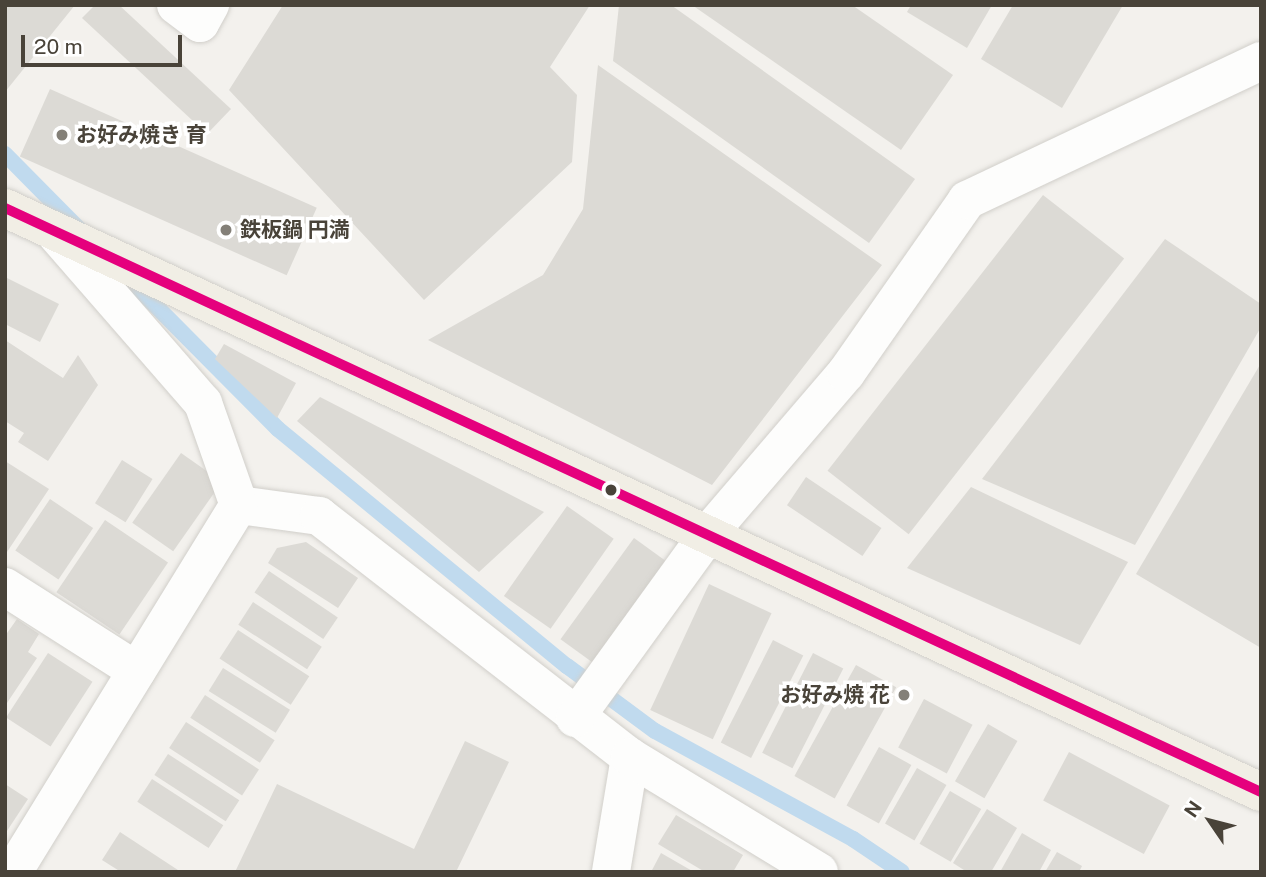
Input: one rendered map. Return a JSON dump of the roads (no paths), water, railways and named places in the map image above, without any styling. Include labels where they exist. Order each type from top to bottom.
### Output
[{"type":"main road","points":[[5,208],[1261,792]]},
{"type":"street","points":[[176,5],[200,23],[210,5]]},
{"type":"street","points":[[575,718],[708,534],[846,373],[967,200],[1261,61]]},
{"type":"street","points":[[56,234],[203,403],[239,505]]},
{"type":"street","points":[[13,872],[239,505]]},
{"type":"street","points":[[239,505],[319,516],[575,718],[630,757],[819,872]]},
{"type":"street","points":[[5,587],[137,671]]},
{"type":"street","points":[[611,872],[630,757]]},
{"type":"waterway","points":[[5,154],[80,230]]},
{"type":"waterway","points":[[130,280],[278,429],[567,666],[655,731],[853,839],[902,872]]},
{"type":"place","name":"お好み焼き 育","points":[[62,135]]},
{"type":"place","name":"鉄板鍋 円満","points":[[226,230]]},
{"type":"place","name":"お好み焼 花","points":[[904,695]]}]
